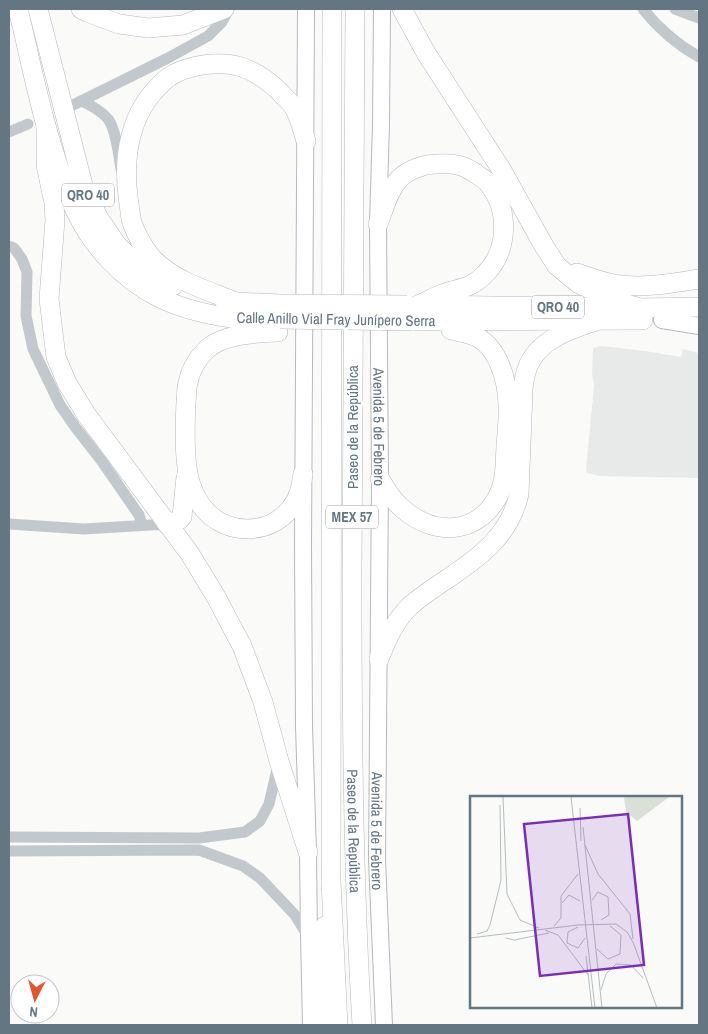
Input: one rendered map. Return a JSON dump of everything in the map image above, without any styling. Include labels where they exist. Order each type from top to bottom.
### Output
[{"type":"highway","name":"Calle Anillo Vial Fray Junípero Serra","points":[[18,9],[46,127],[56,162],[75,210],[90,236],[108,259],[130,280],[158,297],[186,308],[241,319],[412,316],[699,306]]},
{"type":"highway","name":"Calle Anillo Vial Fray Junípero Serra","points":[[38,9],[83,185],[98,218],[117,245],[143,270],[172,286],[200,295],[236,302],[279,318]]},
{"type":"highway","points":[[81,9],[119,24],[148,28],[183,25],[224,9]]},
{"type":"highway","name":"Paseo de la República","points":[[332,9],[331,880],[338,1025]]},
{"type":"highway","name":"Paseo de la República","points":[[355,9],[352,723],[353,808],[362,1025]]},
{"type":"highway","points":[[402,9],[426,53],[501,169],[557,266],[579,284],[611,299],[640,308]]},
{"type":"highway","points":[[236,302],[179,278],[155,261],[144,248],[132,220],[126,184],[131,133],[138,114],[152,92],[169,76],[189,68],[212,63],[235,65],[258,74],[292,104],[299,118],[306,141]]},
{"type":"highway","points":[[46,127],[46,165],[56,220],[49,299],[56,357],[67,383],[86,414],[190,554],[215,595],[242,646],[263,702],[308,852]]},
{"type":"highway","points":[[378,224],[392,188],[400,178],[416,168],[429,164],[457,164],[469,168],[488,182],[502,208],[504,221],[498,256],[484,276],[473,285],[443,294],[412,316]]},
{"type":"highway","points":[[557,266],[614,284],[635,286],[699,279]]},
{"type":"highway","name":"Calle Anillo Vial Fray Junípero Serra","points":[[412,316],[596,321],[699,319]]},
{"type":"highway","points":[[167,524],[182,517],[187,468],[187,384],[194,364],[207,349],[226,339],[250,334],[279,318],[412,316],[477,337],[486,344],[497,360],[503,374],[508,404],[504,480],[498,497],[488,511],[474,522],[454,528],[436,527],[420,521],[402,509],[389,494],[380,479]]},
{"type":"highway","points":[[451,330],[552,320]]},
{"type":"highway","points":[[379,659],[396,623],[410,607],[427,592],[489,548],[501,535],[516,508],[519,494],[523,392],[529,363],[550,340],[572,328],[596,321]]},
{"type":"highway","points":[[187,468],[197,498],[203,508],[220,522],[230,527],[242,529],[264,527],[284,516],[292,508],[300,492],[303,474]]},
{"type":"highway","points":[[320,1025],[321,954],[331,880]]},
{"type":"main road","points":[[306,9],[303,474],[304,726],[311,1025]]},
{"type":"main road","name":"Avenida 5 de Febrero","points":[[382,9],[378,224],[380,479],[377,860],[384,1025]]},
{"type":"main road","points":[[662,320],[699,326]]},
{"type":"street","points":[[69,107],[208,36],[222,22],[229,9]]},
{"type":"street","points":[[674,9],[699,18]]},
{"type":"street","points":[[649,11],[684,48],[699,57]]},
{"type":"street","points":[[81,102],[91,105],[109,120],[115,136],[132,220]]},
{"type":"street","points":[[9,132],[28,124]]},
{"type":"street","points":[[9,246],[18,253],[27,272],[26,316],[33,349],[60,405],[139,515],[142,525]]},
{"type":"street","points":[[9,524],[84,529],[167,524]]},
{"type":"street","points":[[9,837],[199,838],[245,832],[260,821],[269,804],[280,761]]},
{"type":"street","points":[[9,851],[199,850],[243,866],[260,878],[295,915],[309,936]]},
{"type":"shaded area","points":[[602,346],[681,357],[683,349],[699,353],[699,478],[599,476],[587,473],[594,386],[592,374],[593,348]]}]
